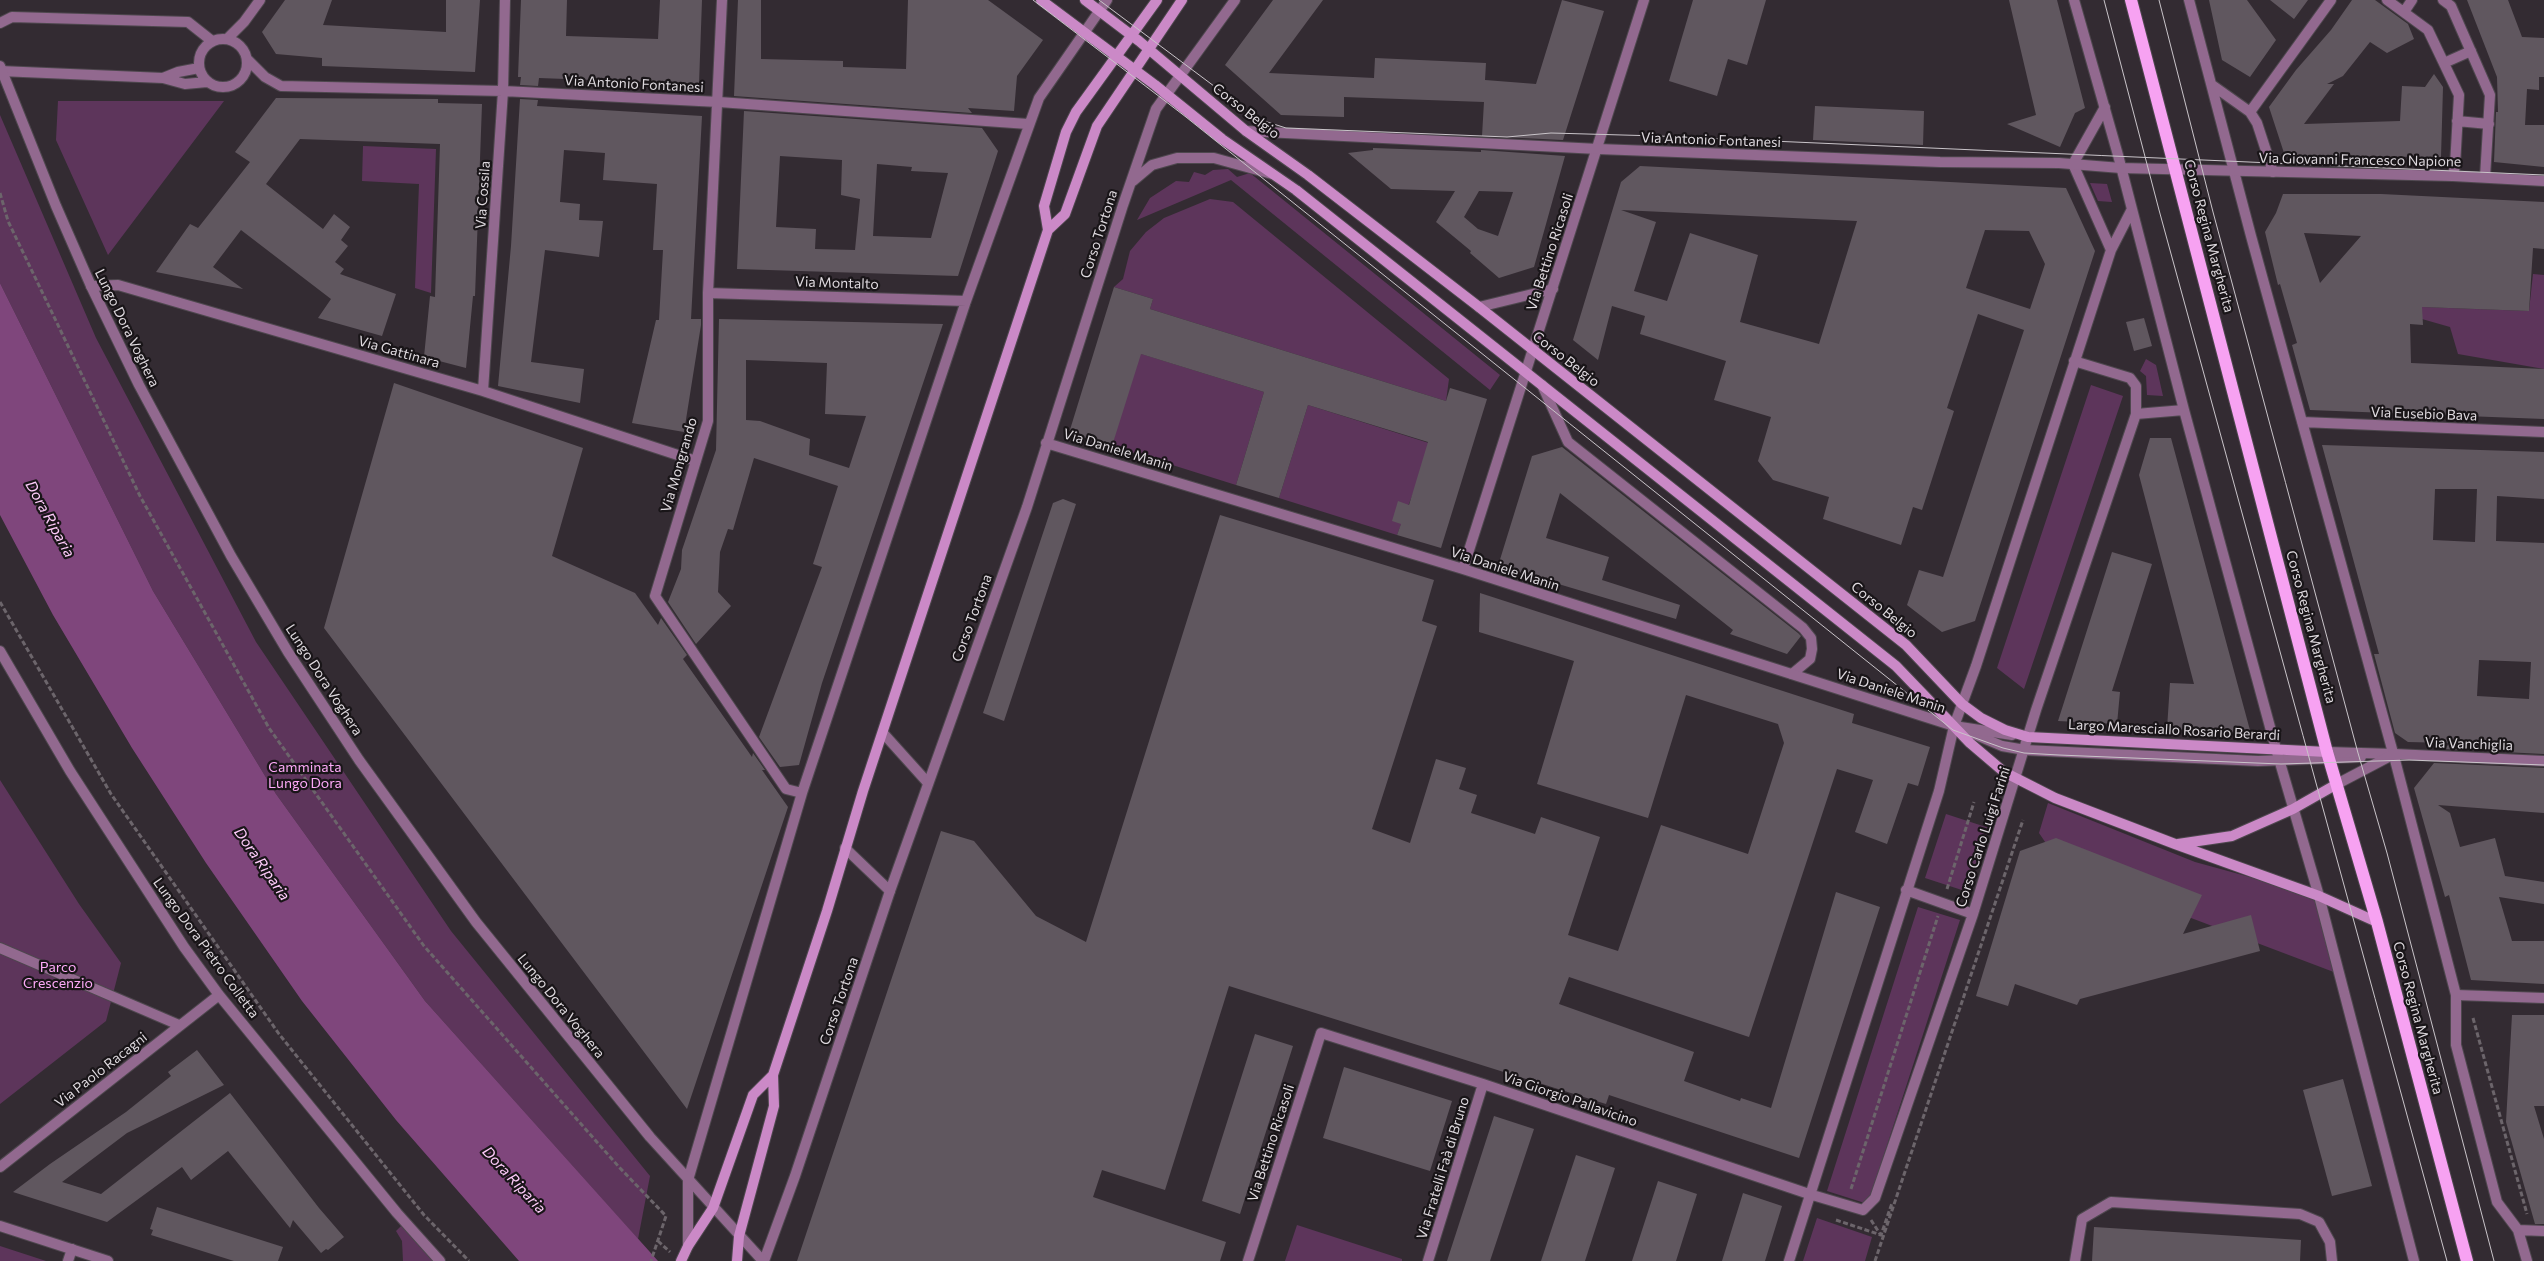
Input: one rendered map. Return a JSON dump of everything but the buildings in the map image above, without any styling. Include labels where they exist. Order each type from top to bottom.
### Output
[{"type":"main road","points":[[1041,0],[1166,93],[1222,139],[1274,175],[1526,372],[1896,666],[1989,760],[2016,779],[2055,798],[2319,896],[2377,922]]},
{"type":"main road","name":"Corso Belgio","points":[[1085,0],[1132,35],[1246,131],[1308,175],[1479,307],[1906,645],[1962,704],[1992,724],[2028,737]]},
{"type":"main road","points":[[737,1261],[739,1236],[774,1106],[772,1075],[828,911],[845,848],[1048,230],[1044,206],[1066,132],[1076,112],[1157,0]]},
{"type":"main road","points":[[1048,230],[1065,214],[1097,126],[1182,0]]},
{"type":"main road","name":"Corso Regina Margherita","points":[[2131,0],[2328,755],[2377,922],[2467,1261]]},
{"type":"main road","name":"Largo Maresciallo Rosario Berardi","points":[[2028,737],[2276,749],[2328,755]]},
{"type":"main road","points":[[2175,844],[2232,836],[2293,808],[2337,784]]},
{"type":"main road","points":[[681,1261],[688,1246],[713,1208],[753,1095],[772,1075]]},
{"type":"street","points":[[227,39],[244,22],[260,0]]},
{"type":"street","name":"Via Cossila","points":[[483,391],[503,91],[505,0]]},
{"type":"street","name":"Via Mongrando","points":[[722,0],[719,102],[708,293],[708,421],[655,596],[786,789],[802,793]]},
{"type":"street","points":[[688,1246],[688,1180],[802,793],[966,300],[1028,124],[1039,98],[1107,0]]},
{"type":"street","name":"Corso Tortona","points":[[763,1261],[795,1176],[890,891],[1027,507],[1046,443],[1156,109],[1235,0]]},
{"type":"street","name":"Via Bettino Ricasoli","points":[[1463,569],[1644,0]]},
{"type":"street","points":[[2074,0],[2121,168],[2184,410],[2276,749],[2319,896],[2414,1261]]},
{"type":"street","points":[[2189,0],[2302,422],[2461,995],[2456,1045],[2461,1064],[2498,1202],[2518,1230],[2527,1261]]},
{"type":"street","points":[[2250,112],[2331,0]]},
{"type":"street","points":[[2388,0],[2428,30],[2459,96],[2453,176]]},
{"type":"street","points":[[2404,12],[2412,0]]},
{"type":"street","points":[[2443,0],[2451,6],[2490,96],[2485,177]]},
{"type":"street","points":[[0,23],[12,17],[188,22],[212,41]]},
{"type":"street","points":[[1,70],[163,78],[185,84],[207,82],[223,88],[239,83],[248,69],[248,60],[240,46],[227,39],[212,41],[201,52],[199,68],[207,82]]},
{"type":"street","points":[[2444,63],[2471,51]]},
{"type":"street","name":"Via Antonio Fontanesi","points":[[248,60],[265,77],[281,86],[503,91],[719,102],[1028,124]]},
{"type":"street","points":[[163,78],[178,72],[199,68]]},
{"type":"street","name":"Lungo Dora Voghera","points":[[1,70],[91,286],[143,393],[231,556],[288,652],[359,760],[476,922],[688,1180],[763,1261]]},
{"type":"street","points":[[2212,85],[2250,112],[2257,123],[2274,172]]},
{"type":"street","points":[[2104,107],[2073,164],[2111,250]]},
{"type":"street","points":[[2457,120],[2489,124]]},
{"type":"street","name":"Via Antonio Fontanesi","points":[[1246,131],[1598,149],[2176,169]]},
{"type":"street","points":[[1129,188],[1136,177],[1152,165],[1177,158],[1214,158],[1274,175]]},
{"type":"street","name":"Via Giovanni Francesco Napione","points":[[2176,169],[2544,180]]},
{"type":"street","points":[[1789,1261],[1939,791],[1954,726],[1976,666],[2111,250],[2132,209]]},
{"type":"street","name":"Via Gattinara","points":[[91,286],[118,285],[483,391],[696,461]]},
{"type":"street","points":[[1479,307],[1553,289]]},
{"type":"street","name":"Via Montalto","points":[[708,293],[966,300]]},
{"type":"street","name":"Corso Carlo Luigi Farini","points":[[1863,1210],[1875,1198],[1973,914],[2028,737],[2136,414],[2136,386],[2130,378],[2074,361]]},
{"type":"street","points":[[1542,385],[1568,442],[1803,628],[1811,638],[1812,649],[1810,659],[1792,674]]},
{"type":"street","points":[[2136,414],[2184,410]]},
{"type":"street","name":"Via Eusebio Bava","points":[[2302,422],[2544,432]]},
{"type":"street","name":"Via Daniele Manin","points":[[1046,443],[1463,569],[1954,726]]},
{"type":"street","name":"Lungo Dora Pietro Colletta","points":[[0,651],[70,771],[131,867],[219,995],[397,1213],[440,1261]]},
{"type":"street","points":[[1954,726],[2002,746],[2025,750],[2280,761],[2328,755]]},
{"type":"street","name":"Largo Maresciallo Rosario Berardi","points":[[1954,726],[2028,737]]},
{"type":"street","points":[[883,733],[928,784]]},
{"type":"street","points":[[2337,784],[2394,754]]},
{"type":"street","name":"Largo Maresciallo Rosario Berardi","points":[[2328,755],[2394,754]]},
{"type":"street","name":"Via Vanchiglia","points":[[2394,754],[2544,761]]},
{"type":"street","points":[[845,848],[890,891]]},
{"type":"street","points":[[1906,890],[1973,914]]},
{"type":"street","points":[[0,948],[179,1025]]},
{"type":"street","name":"Via Paolo Racagni","points":[[0,1167],[219,995]]},
{"type":"street","points":[[2461,995],[2544,998]]},
{"type":"street","name":"Via Bettino Ricasoli","points":[[1248,1261],[1321,1033]]},
{"type":"street","name":"Via Giorgio Pallavicino","points":[[1321,1033],[1483,1084],[1810,1194]]},
{"type":"street","name":"Via Fratelli Faà di Bruno","points":[[1428,1261],[1483,1084]]},
{"type":"street","points":[[1810,1194],[1863,1210]]},
{"type":"street","points":[[2075,1261],[2082,1218],[2111,1202],[2300,1214],[2319,1222],[2330,1242],[2332,1261]]},
{"type":"street","points":[[0,1226],[108,1261]]},
{"type":"street","points":[[2518,1230],[2544,1231]]},
{"type":"street","points":[[68,1261],[72,1249]]},
{"type":"path","points":[[0,193],[8,221],[140,496],[269,728],[424,946],[619,1167],[666,1216],[651,1261]]},
{"type":"path","points":[[0,602],[111,794],[269,1019],[424,1215],[469,1261]]},
{"type":"path","points":[[1851,1189],[1974,802]]},
{"type":"path","points":[[1875,1261],[2023,820]]},
{"type":"path","points":[[2461,995],[2529,1222]]},
{"type":"path","points":[[1863,1210],[1882,1240]]},
{"type":"green space","points":[[58,101],[224,101],[108,255],[56,140]]},
{"type":"green space","name":"Camminata Lungo Dora","points":[[0,115],[96,338],[256,642],[451,931],[650,1176],[638,1239],[425,1001],[276,794],[153,591],[0,283]]},
{"type":"green space","points":[[363,146],[436,149],[431,293],[415,288],[419,184],[362,181]]},
{"type":"green space","points":[[1228,169],[1237,177],[1250,173],[1500,375],[1490,390],[1231,180],[1137,220],[1150,198],[1176,181],[1189,182],[1194,172],[1205,175],[1213,170]]},
{"type":"green space","points":[[2090,183],[2107,184],[2112,202],[2098,201]]},
{"type":"green space","points":[[1210,199],[1233,202],[1449,379],[1446,401],[1150,309],[1153,299],[1114,287],[1123,279],[1130,251],[1146,232],[1164,218]]},
{"type":"green space","points":[[2533,274],[2544,275],[2544,369],[2458,354],[2450,327],[2422,319],[2422,307],[2529,311]]},
{"type":"green space","points":[[1135,352],[1264,392],[1236,485],[1112,446]]},
{"type":"green space","points":[[2146,359],[2156,365],[2163,396],[2147,395],[2146,376],[2140,371]]},
{"type":"green space","points":[[2091,385],[2123,396],[2024,689],[1997,668]]},
{"type":"green space","points":[[1308,405],[1432,444],[1397,535],[1279,498]]},
{"type":"green space","name":"Parco Crescenzio","points":[[0,780],[79,904],[121,963],[106,1021],[0,1104]]},
{"type":"green space","points":[[2048,803],[2195,862],[2319,896],[2339,974],[2170,910],[2054,855],[2039,833]]},
{"type":"green space","points":[[1946,814],[1989,828],[1968,892],[1925,878]]},
{"type":"green space","points":[[1918,907],[1960,920],[1868,1204],[1827,1191]]},
{"type":"green space","points":[[1817,1218],[1872,1237],[1865,1261],[1803,1261]]},
{"type":"green space","points":[[405,1222],[441,1261],[403,1261],[402,1241],[396,1231]]},
{"type":"green space","points":[[1297,1225],[1402,1259],[1402,1261],[1285,1261]]},
{"type":"green space","points":[[0,1246],[46,1261],[0,1261]]},
{"type":"water","name":"Dora Riparia","points":[[0,283],[153,591],[276,794],[425,1001],[658,1261],[519,1261],[396,1120],[302,1001],[206,863],[132,748],[53,615],[0,515]]},
{"type":"tram line","points":[[1033,0],[1186,117],[1953,730],[2003,748],[2024,753],[2281,764],[2409,760],[2544,765]]},
{"type":"tram line","points":[[1099,0],[1258,119],[1286,128],[1507,137],[1551,133],[1658,136],[2544,175]]},
{"type":"tram line","points":[[2104,0],[2159,210],[2447,1261]]},
{"type":"tram line","points":[[2159,0],[2213,212],[2358,753],[2387,853],[2494,1261]]}]
